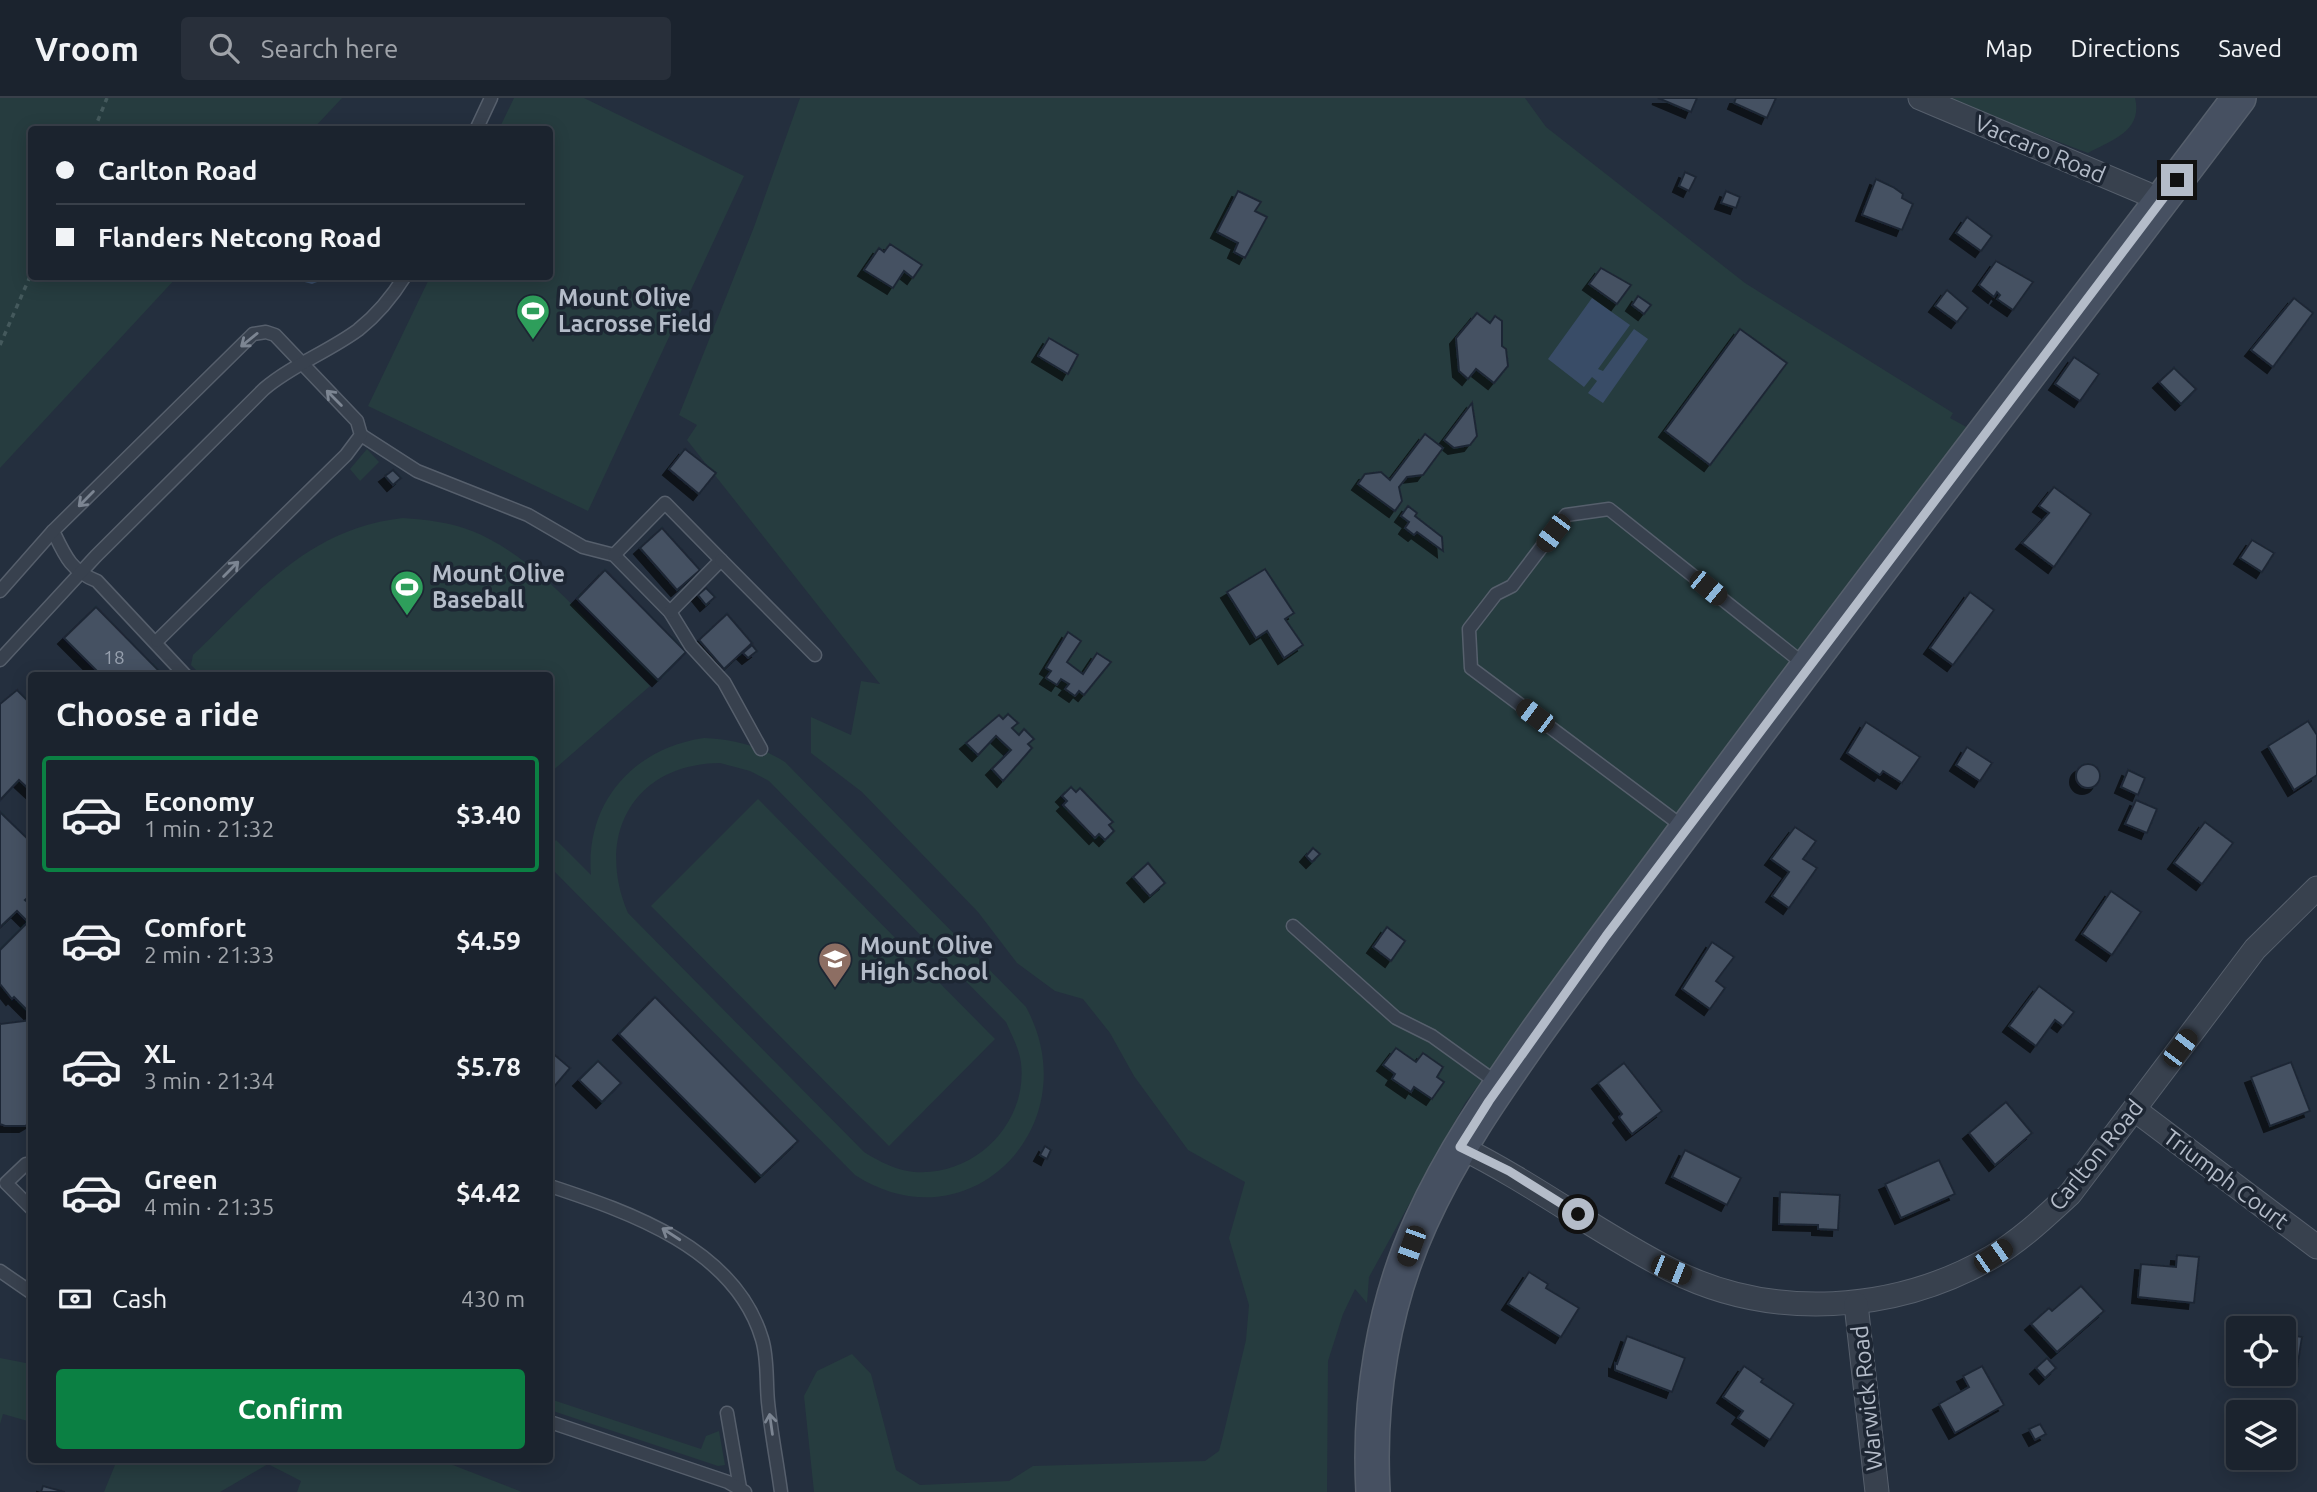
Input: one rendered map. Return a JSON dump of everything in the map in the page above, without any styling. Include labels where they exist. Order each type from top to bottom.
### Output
[{"type":"main road","points":[[1373,1492],[1374,1405],[1388,1322],[1420,1225],[1460,1147],[1500,1085],[1686,829],[2239,98]]},
{"type":"street","name":"Vaccaro Road","points":[[1920,98],[2144,192],[2158,204]]},
{"type":"street","name":"Carlton Road","points":[[1460,1147],[1509,1171],[1671,1270],[1699,1281],[1763,1300],[1810,1305],[1856,1304],[1928,1287],[2003,1250],[2070,1194],[2255,949],[2317,888]]},
{"type":"street","name":"Triumph Court","points":[[2135,1110],[2317,1247]]},
{"type":"street","name":"Warwick Road","points":[[1856,1304],[1877,1492]]},
{"type":"lane","points":[[478,126],[491,98]]},
{"type":"lane","points":[[0,660],[79,574],[257,396],[301,363],[369,321],[402,280]]},
{"type":"lane","points":[[0,591],[53,531],[253,334],[260,332],[275,335],[357,421],[361,435],[417,471],[528,515],[583,547],[614,555],[670,612],[691,646],[724,682],[761,748]]},
{"type":"lane","points":[[157,641],[346,454],[361,435]]},
{"type":"lane","points":[[614,555],[665,503],[815,655]]},
{"type":"lane","points":[[1686,829],[1471,668],[1469,629],[1496,594],[1512,586],[1566,515],[1609,509],[1808,667]]},
{"type":"lane","points":[[53,531],[68,563],[79,574],[97,581],[157,641],[183,672]]},
{"type":"lane","points":[[670,612],[722,560]]},
{"type":"lane","points":[[1293,926],[1396,1018],[1432,1036],[1500,1085]]},
{"type":"lane","points":[[28,1164],[6,1183],[28,1205]]},
{"type":"lane","points":[[553,1187],[629,1213],[668,1231],[709,1264],[740,1297],[762,1339],[781,1492]]},
{"type":"lane","points":[[0,1271],[28,1290]]},
{"type":"lane","points":[[727,1413],[742,1490]]},
{"type":"lane","points":[[553,1423],[742,1490]]},
{"type":"path","points":[[96,126],[107,98]]},
{"type":"path","points":[[0,345],[28,280]]},
{"type":"green space","points":[[0,98],[342,98],[316,126],[28,126],[28,280],[174,280],[0,468]]},
{"type":"green space","name":"Mount Olive Lacrosse Field","points":[[514,98],[584,98],[744,176],[588,511],[368,406],[429,280],[553,280],[553,126],[500,126]]},
{"type":"green space","points":[[800,98],[1525,98],[1546,127],[1745,283],[1953,413],[1950,418],[1970,429],[1465,1103],[1369,1277],[1367,1303],[1355,1289],[1343,1314],[1328,1361],[1327,1492],[814,1492],[804,1396],[817,1371],[852,1354],[871,1374],[896,1470],[920,1485],[1009,1481],[1033,1466],[1205,1461],[1219,1451],[1246,1340],[1249,1305],[1229,1238],[1245,1182],[1188,1150],[1134,1076],[1110,1033],[1083,999],[1055,991],[1017,963],[978,912],[862,792],[811,753],[811,717],[851,735],[861,681],[880,684],[687,440],[697,425],[679,415],[754,227]]},
{"type":"green space","points":[[1943,98],[2135,98],[2136,109],[2134,119],[2124,133],[2088,153]]},
{"type":"green space","points":[[367,449],[379,462],[360,481],[350,469]]},
{"type":"green space","name":"Mount Olive Baseball","points":[[403,518],[438,522],[464,528],[496,543],[520,559],[567,599],[650,686],[553,770],[553,672],[198,672],[191,665],[193,655],[287,567],[339,535],[369,524]]},
{"type":"green space","points":[[704,738],[746,744],[785,762],[1026,1007],[1042,1051],[1042,1093],[1030,1132],[1007,1163],[976,1185],[939,1197],[898,1194],[855,1175],[553,870],[553,843],[556,840],[591,875],[591,849],[596,824],[606,802],[619,783],[636,766],[656,753]],"holes":[[[720,763],[750,771],[769,781],[1006,1022],[1020,1058],[1021,1085],[1016,1106],[1006,1125],[993,1142],[977,1156],[957,1166],[914,1172],[888,1165],[864,1152],[628,913],[619,884],[616,857],[620,832],[629,810],[644,791],[664,776],[690,767]]]},
{"type":"green space","points":[[758,799],[995,1039],[889,1146],[651,906]]},
{"type":"green space","points":[[0,1358],[28,1363],[28,1421],[3,1414],[0,1424]]},
{"type":"green space","points":[[553,1400],[701,1449],[706,1436],[719,1431],[725,1465],[718,1466],[553,1411]]},
{"type":"green space","points":[[116,1463],[448,1463],[522,1492],[297,1492],[301,1481],[268,1464],[220,1492],[104,1492]]},
{"type":"water","points":[[297,280],[322,280],[312,284]]},
{"type":"water","points":[[1592,298],[1630,325],[1598,369],[1603,371],[1634,329],[1648,339],[1603,403],[1588,393],[1597,381],[1592,377],[1584,387],[1548,359]]},
{"type":"building","points":[[1658,98],[1697,98],[1691,112]]},
{"type":"building","points":[[1736,98],[1776,98],[1767,118],[1734,103]]},
{"type":"building","points":[[1685,172],[1696,177],[1689,191],[1679,186]]},
{"type":"building","points":[[1876,179],[1893,187],[1903,194],[1902,198],[1913,204],[1902,230],[1862,215]]},
{"type":"building","points":[[1238,191],[1261,202],[1255,211],[1267,217],[1245,258],[1234,252],[1238,243],[1217,232]]},
{"type":"building","points":[[1726,191],[1740,197],[1736,208],[1721,203]]},
{"type":"building","points":[[1967,217],[1992,236],[1981,251],[1956,233]]},
{"type":"building","points":[[890,244],[922,265],[913,278],[904,271],[893,288],[864,270],[879,248],[884,252]]},
{"type":"building","points":[[1996,261],[2033,282],[2013,310],[1997,299],[2000,295],[1997,292],[1994,297],[1979,285]]},
{"type":"building","points":[[1601,268],[1631,285],[1617,304],[1589,284]]},
{"type":"building","points":[[1947,290],[1968,308],[1957,322],[1935,306]]},
{"type":"building","points":[[1638,296],[1651,305],[1644,314],[1632,305]]},
{"type":"building","points":[[2294,298],[2313,313],[2273,367],[2251,350]]},
{"type":"building","points":[[1477,313],[1490,323],[1495,316],[1502,321],[1502,346],[1506,349],[1508,366],[1494,383],[1476,369],[1468,379],[1459,371],[1456,338]]},
{"type":"building","points":[[1740,329],[1787,363],[1710,465],[1665,431]]},
{"type":"building","points":[[1049,338],[1078,355],[1068,374],[1038,356]]},
{"type":"building","points":[[2074,357],[2099,374],[2080,401],[2055,384]]},
{"type":"building","points":[[2174,368],[2196,389],[2181,404],[2159,382]]},
{"type":"building","points":[[1472,403],[1477,436],[1470,445],[1454,448],[1444,440]]},
{"type":"building","points":[[1425,434],[1443,448],[1423,475],[1407,477],[1399,487],[1402,501],[1395,511],[1358,484],[1365,474],[1381,472],[1390,480]]},
{"type":"building","points":[[685,449],[716,473],[699,494],[669,469]]},
{"type":"building","points":[[393,470],[401,478],[393,485],[385,476]]},
{"type":"building","points":[[2054,487],[2091,514],[2054,567],[2022,543],[2049,513],[2039,506]]},
{"type":"building","points":[[1408,506],[1417,513],[1415,516],[1442,537],[1443,551],[1417,532],[1414,535],[1405,528],[1409,522],[1401,516]]},
{"type":"building","points":[[662,528],[700,570],[677,590],[640,548]]},
{"type":"building","points":[[2252,540],[2274,553],[2262,572],[2240,558]]},
{"type":"building","points":[[1265,569],[1294,613],[1285,619],[1303,645],[1284,658],[1267,631],[1256,638],[1227,592]]},
{"type":"building","points":[[605,570],[686,652],[658,680],[577,599]]},
{"type":"building","points":[[706,588],[715,597],[706,605],[698,595]]},
{"type":"building","points":[[1970,592],[1994,610],[1953,665],[1930,648]]},
{"type":"building","points":[[96,607],[160,672],[98,672],[64,638]]},
{"type":"building","points":[[727,614],[752,643],[724,669],[699,640]]},
{"type":"building","points":[[1068,632],[1081,641],[1067,662],[1083,674],[1097,653],[1111,662],[1084,695],[1079,691],[1075,696],[1065,689],[1069,684],[1061,679],[1057,685],[1046,678],[1051,671],[1046,668]]},
{"type":"building","points":[[752,645],[757,651],[748,658],[743,653]]},
{"type":"building","points":[[17,690],[28,701],[28,788],[19,780],[0,800],[0,704]]},
{"type":"building","points":[[1008,714],[1018,723],[1012,728],[1019,735],[1024,729],[1034,739],[1028,744],[1032,748],[1003,781],[992,769],[1011,750],[996,736],[978,755],[966,743],[999,715],[1003,719]]},
{"type":"building","points":[[2308,721],[2317,735],[2317,775],[2294,790],[2268,746]]},
{"type":"building","points":[[1866,722],[1920,757],[1902,783],[1883,771],[1880,775],[1847,753]]},
{"type":"building","points":[[1967,747],[1992,763],[1980,781],[1956,765]]},
{"type":"building","points":[[2088,764],[2096,768],[2100,776],[2096,784],[2088,788],[2080,784],[2076,776],[2080,768]]},
{"type":"building","points":[[2128,770],[2145,778],[2138,795],[2121,787]]},
{"type":"building","points":[[1071,787],[1076,792],[1080,788],[1113,822],[1109,825],[1114,831],[1105,840],[1099,834],[1095,838],[1063,805],[1067,801],[1062,796]]},
{"type":"building","points":[[2136,800],[2157,809],[2147,833],[2125,824]]},
{"type":"building","points":[[0,812],[28,839],[28,897],[25,900],[28,903],[28,922],[17,911],[0,927]]},
{"type":"building","points":[[2205,822],[2233,843],[2202,884],[2174,863]]},
{"type":"building","points":[[1795,827],[1816,841],[1803,859],[1817,868],[1789,908],[1772,896],[1789,872],[1771,859]]},
{"type":"building","points":[[1313,848],[1320,854],[1312,862],[1306,856]]},
{"type":"building","points":[[1148,863],[1165,883],[1150,896],[1133,877]]},
{"type":"building","points":[[2111,891],[2141,912],[2112,955],[2082,934]]},
{"type":"building","points":[[28,922],[28,1011],[14,997],[12,999],[0,984],[0,950]]},
{"type":"building","points":[[1387,927],[1405,941],[1391,961],[1373,947]]},
{"type":"building","points":[[1712,942],[1734,957],[1716,981],[1725,988],[1710,1009],[1682,989]]},
{"type":"building","points":[[2039,986],[2074,1012],[2063,1026],[2055,1020],[2036,1046],[2009,1026]]},
{"type":"building","points":[[655,997],[798,1141],[761,1176],[619,1034]]},
{"type":"building","points":[[28,1020],[28,1124],[25,1126],[0,1124],[0,1024]]},
{"type":"building","points":[[1396,1048],[1416,1062],[1423,1053],[1443,1067],[1437,1077],[1444,1082],[1432,1099],[1414,1087],[1411,1092],[1392,1079],[1395,1074],[1383,1065]]},
{"type":"building","points":[[553,1054],[570,1068],[553,1088]]},
{"type":"building","points":[[598,1061],[621,1083],[602,1102],[579,1080]]},
{"type":"building","points":[[2291,1062],[2310,1111],[2270,1126],[2251,1077]]},
{"type":"building","points":[[1624,1063],[1662,1111],[1632,1134],[1619,1117],[1622,1114],[1598,1083]]},
{"type":"building","points":[[2006,1102],[2032,1133],[1995,1165],[1969,1133]]},
{"type":"building","points":[[1045,1146],[1051,1150],[1047,1159],[1040,1155]]},
{"type":"building","points":[[1685,1150],[1741,1178],[1727,1205],[1672,1177]]},
{"type":"building","points":[[1939,1160],[1955,1194],[1901,1218],[1885,1184]]},
{"type":"building","points":[[1780,1192],[1840,1195],[1838,1230],[1818,1229],[1818,1225],[1779,1224]]},
{"type":"building","points":[[2177,1255],[2199,1257],[2194,1303],[2138,1297],[2141,1264],[2176,1267]]},
{"type":"building","points":[[1529,1272],[1548,1284],[1546,1288],[1579,1308],[1561,1337],[1508,1304]]},
{"type":"building","points":[[2081,1286],[2104,1311],[2057,1352],[2031,1324],[2049,1308],[2052,1311]]},
{"type":"building","points":[[1627,1336],[1685,1358],[1672,1392],[1615,1370],[1615,1363],[1617,1364]]},
{"type":"building","points":[[2296,1336],[2302,1337],[2296,1369]]},
{"type":"building","points":[[2047,1358],[2056,1368],[2045,1378],[2036,1368]]},
{"type":"building","points":[[1744,1366],[1763,1379],[1761,1382],[1794,1404],[1770,1440],[1738,1418],[1743,1411],[1723,1397]]},
{"type":"building","points":[[1982,1366],[2004,1405],[1955,1433],[1939,1404],[1969,1387],[1963,1376]]},
{"type":"building","points":[[2040,1424],[2046,1434],[2035,1440],[2029,1429]]},
{"type":"building","points":[[43,1486],[65,1492],[41,1492]]},
{"type":"place","name":"Mount Olive Lacrosse Field","points":[[533,341]]},
{"type":"place","name":"Mount Olive Baseball","points":[[407,617]]},
{"type":"place","name":"Mount Olive High School","points":[[835,989]]},
{"type":"route","points":[[1578,1214],[1509,1171],[1460,1147],[1489,1101],[1606,936],[2177,180]]}]
